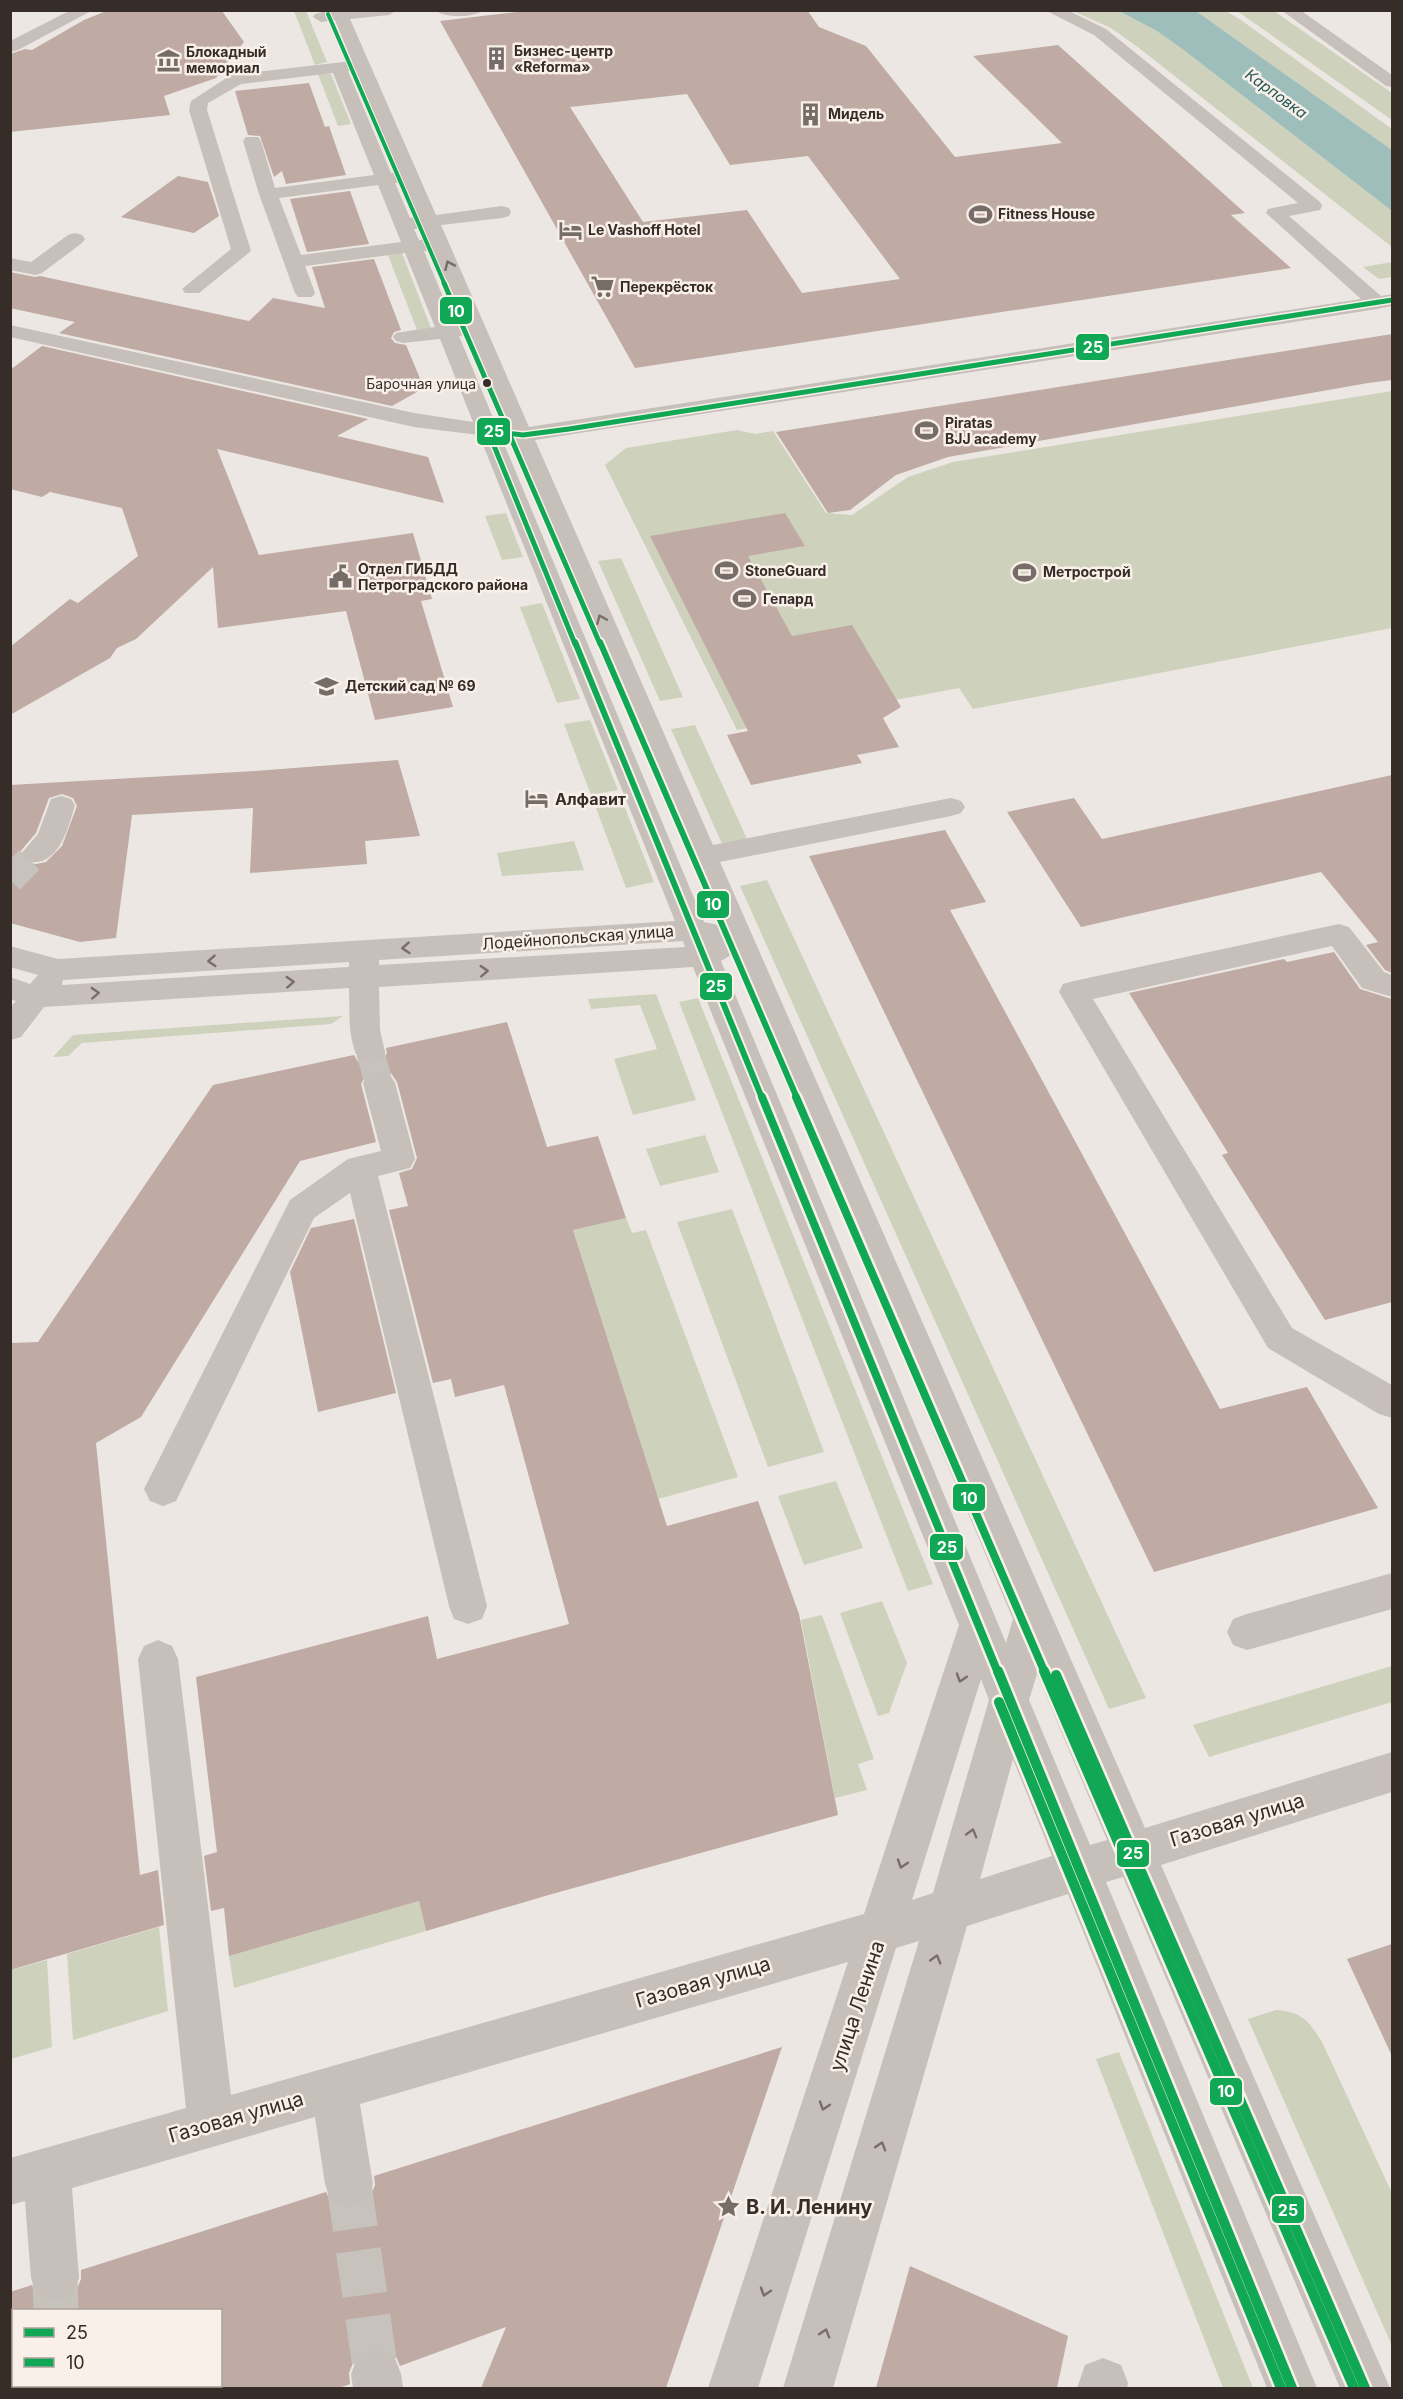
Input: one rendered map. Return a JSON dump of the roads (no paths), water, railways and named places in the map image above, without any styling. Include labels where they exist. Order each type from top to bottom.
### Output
[{"type":"street","points":[[12,47],[85,10]]},
{"type":"street","points":[[389,10],[317,14],[488,431],[560,564],[628,725],[700,943],[1293,2388]]},
{"type":"street","points":[[442,10],[475,10]]},
{"type":"street","points":[[1053,10],[1100,32],[1313,206],[1275,213],[1385,302]]},
{"type":"street","points":[[1289,10],[1392,82]]},
{"type":"street","points":[[339,13],[523,435],[560,564]]},
{"type":"street","points":[[10,29],[34,34]]},
{"type":"street","points":[[192,290],[241,250],[198,110],[200,101],[237,79],[362,65]]},
{"type":"street","points":[[356,111],[380,108]]},
{"type":"street","points":[[252,141],[268,194],[305,293]]},
{"type":"street","points":[[375,155],[399,152]]},
{"type":"street","points":[[268,194],[410,176]]},
{"type":"street","points":[[403,225],[502,212]]},
{"type":"street","points":[[10,264],[35,269],[75,239]]},
{"type":"street","points":[[294,262],[439,243]]},
{"type":"street","points":[[10,331],[414,420],[523,435],[1385,302]]},
{"type":"street","points":[[404,337],[476,328]]},
{"type":"street","points":[[628,725],[702,856],[1365,2388]]},
{"type":"street","points":[[35,854],[51,838],[61,805]]},
{"type":"street","points":[[702,856],[951,807]]},
{"type":"street","points":[[1392,986],[1373,980],[1338,934],[1074,992],[1280,1338],[1392,1404]]},
{"type":"street","name":"Лодейнопольская улица","points":[[24,992],[141,978],[700,943],[737,938]]},
{"type":"street","name":"Лодейнопольская улица","points":[[10,956],[58,970],[141,978]]},
{"type":"street","points":[[364,964],[364,1030],[370,1052]]},
{"type":"street","points":[[10,1029],[24,992],[58,970]]},
{"type":"street","points":[[163,1489],[302,1209],[360,1168],[399,1159],[379,1083]]},
{"type":"street","points":[[360,1168],[468,1606]]},
{"type":"street","points":[[1247,1632],[1392,1592]]},
{"type":"street","points":[[808,2388],[950,1910],[1032,1620]]},
{"type":"street","name":"улица Ленина","points":[[733,2388],[979,1623]]},
{"type":"street","points":[[158,1659],[211,2125]]},
{"type":"street","name":"Газовая улица","points":[[29,2177],[881,1931],[1392,1772]]},
{"type":"street","points":[[334,2088],[349,2184]]},
{"type":"street","points":[[29,2177],[55,2278]]},
{"type":"water","name":"Карповка","points":[[1119,11],[1196,11],[1392,150],[1392,211],[1185,51],[1157,31]]},
{"type":"tunnel","points":[[10,880],[35,854]]},
{"type":"tunnel","points":[[370,1052],[379,1083]]},
{"type":"tunnel","points":[[349,2184],[376,2374]]},
{"type":"tunnel","points":[[55,2278],[56,2309]]},
{"type":"place","name":"Бизнес-центр «Reforma»","points":[[496,59]]},
{"type":"place","name":"Блокадный мемориал","points":[[168,60]]},
{"type":"place","name":"Мидель","points":[[810,114]]},
{"type":"place","name":"Fitness House","points":[[980,214]]},
{"type":"place","name":"Le Vashoff Hotel","points":[[570,230]]},
{"type":"place","name":"Перекрёсток","points":[[602,287]]},
{"type":"place","name":"Барочная улица","points":[[487,383]]},
{"type":"place","name":"Piratas BJJ academy","points":[[927,431]]},
{"type":"place","name":"StoneGuard","points":[[727,571]]},
{"type":"place","name":"Метрострой","points":[[1025,572]]},
{"type":"place","name":"Отдел ГИБДД Петроградского района","points":[[340,577]]},
{"type":"place","name":"Гепард","points":[[745,599]]},
{"type":"place","name":"Детский сад № 69","points":[[327,686]]},
{"type":"place","name":"Алфавит","points":[[537,799]]},
{"type":"place","name":"В. И. Ленину","points":[[728,2207]]}]
